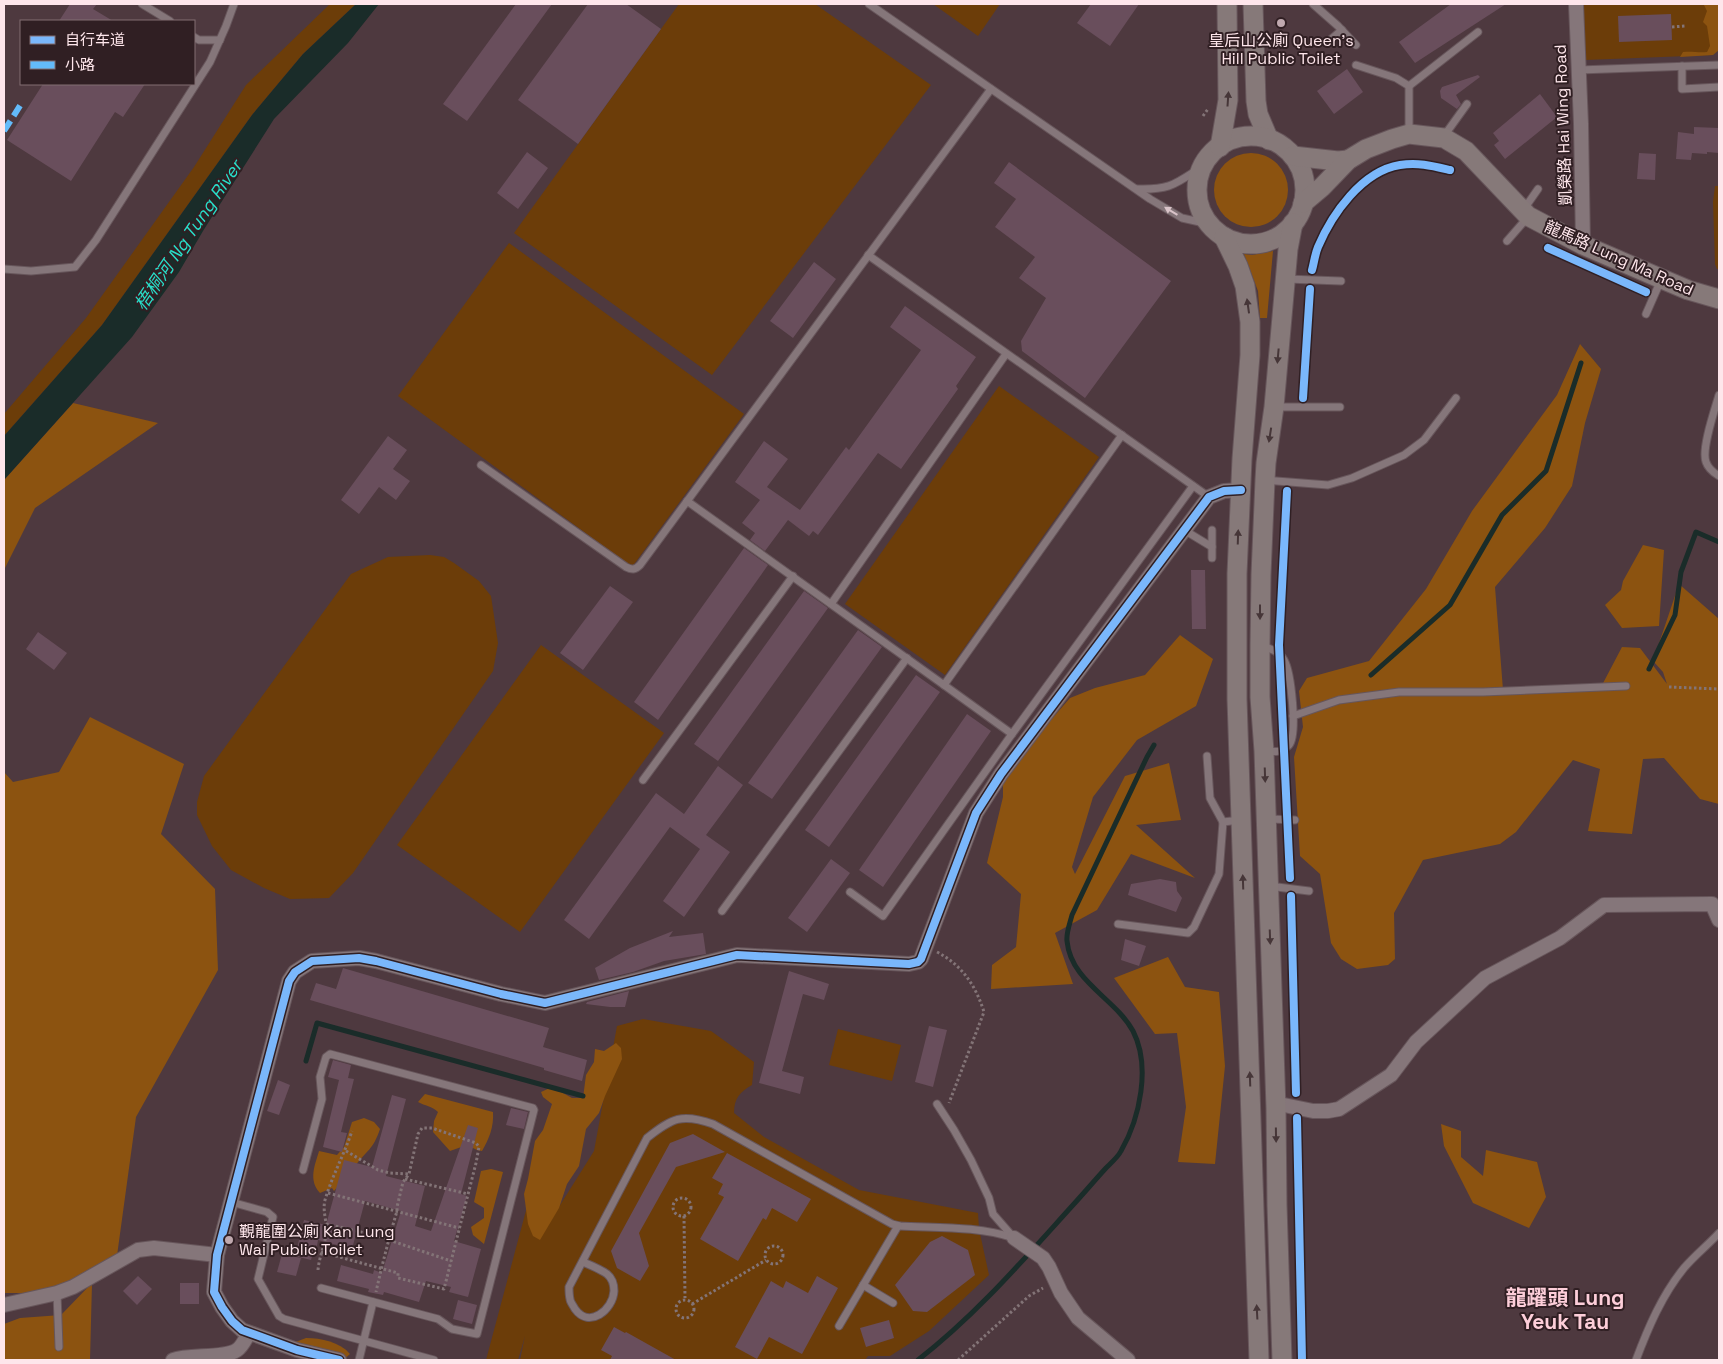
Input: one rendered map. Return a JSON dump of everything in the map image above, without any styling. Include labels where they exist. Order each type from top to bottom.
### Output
[{"type":"main road","points":[[1220,147],[1228,100],[1227,4]]},
{"type":"main road","points":[[1253,4],[1256,100],[1258,114],[1269,140]]},
{"type":"main road","name":"龍馬路 Lung Ma Road","points":[[1303,203],[1322,187],[1348,160],[1366,149],[1392,138],[1409,134],[1444,138],[1466,151],[1525,214],[1583,245],[1662,280],[1719,299]]},
{"type":"main road","points":[[1282,1360],[1276,1108],[1264,751],[1260,697],[1261,575],[1266,463],[1274,407],[1288,249],[1293,223],[1303,203],[1303,180],[1298,164],[1292,156],[1281,146],[1269,140],[1243,137],[1230,141],[1209,156],[1198,181],[1197,197],[1201,212],[1208,224],[1224,237],[1245,244],[1264,242],[1280,235],[1293,223]]},
{"type":"main road","points":[[1292,156],[1338,161],[1348,160]]},
{"type":"main road","points":[[1224,237],[1245,286],[1250,322],[1250,355],[1240,490],[1232,821],[1259,1360]]},
{"type":"street","name":"凱榮路 Hai Wing Road","points":[[1576,4],[1583,245]]},
{"type":"street","points":[[339,1360],[297,1350],[249,1333],[232,1321],[214,1292],[217,1255],[289,982],[295,972],[312,961],[359,958],[501,994],[545,1003],[737,956],[909,964],[918,962],[922,959],[976,813],[1001,774],[1209,497],[1224,491],[1240,490]]},
{"type":"street","points":[[1276,1108],[1284,1105],[1313,1110],[1328,1111],[1340,1109],[1391,1075],[1416,1042],[1485,978],[1560,938],[1604,906],[1712,904],[1719,920]]},
{"type":"street","points":[[1014,1238],[1043,1258],[1051,1282],[1078,1318],[1128,1360]]},
{"type":"street","points":[[4,1305],[57,1293],[82,1282],[138,1250],[154,1248],[217,1255]]},
{"type":"street","points":[[173,1360],[184,1357],[230,1353],[238,1349],[249,1333]]},
{"type":"lane","points":[[142,4],[168,20]]},
{"type":"lane","points":[[4,269],[31,271],[75,267],[96,240],[210,62],[234,4]]},
{"type":"lane","points":[[869,4],[1136,189],[1182,218],[1208,224]]},
{"type":"lane","points":[[1313,4],[1356,45]]},
{"type":"lane","points":[[1329,41],[1342,30]]},
{"type":"lane","points":[[1409,86],[1478,32]]},
{"type":"lane","points":[[195,38],[199,40],[220,40]]},
{"type":"lane","points":[[1579,70],[1719,64]]},
{"type":"lane","points":[[1356,65],[1396,78],[1409,86]]},
{"type":"lane","points":[[1682,66],[1682,89],[1719,87]]},
{"type":"lane","points":[[1409,86],[1409,134]]},
{"type":"lane","points":[[480,465],[626,567],[631,570],[640,566],[990,89]]},
{"type":"lane","points":[[1444,138],[1467,104]]},
{"type":"lane","points":[[1136,189],[1170,187],[1203,166]]},
{"type":"lane","points":[[1507,241],[1525,214],[1538,189]]},
{"type":"lane","points":[[868,255],[1209,497]]},
{"type":"lane","points":[[1285,279],[1341,281]]},
{"type":"lane","points":[[1646,314],[1662,280]]},
{"type":"lane","points":[[831,604],[1006,354]]},
{"type":"lane","points":[[1719,395],[1706,445],[1705,461],[1713,472],[1719,476]]},
{"type":"lane","points":[[1265,480],[1328,485],[1352,478],[1404,455],[1424,440],[1456,398]]},
{"type":"lane","points":[[1274,407],[1340,407]]},
{"type":"lane","points":[[944,685],[1122,435]]},
{"type":"lane","points":[[850,892],[883,916],[1012,734],[1193,486]]},
{"type":"lane","points":[[687,501],[1012,734]]},
{"type":"lane","points":[[1184,530],[1212,548]]},
{"type":"lane","points":[[1212,530],[1212,558]]},
{"type":"lane","points":[[644,780],[793,576]]},
{"type":"lane","points":[[1260,645],[1278,652],[1285,660],[1293,716],[1291,744],[1278,752],[1264,751]]},
{"type":"lane","points":[[722,911],[907,658]]},
{"type":"lane","points":[[1293,716],[1338,700],[1399,692],[1483,692],[1626,686]]},
{"type":"lane","points":[[1118,924],[1188,934],[1194,927],[1219,874],[1232,821],[1210,798],[1207,756]]},
{"type":"lane","points":[[1266,819],[1295,820]]},
{"type":"lane","points":[[1268,886],[1308,891]]},
{"type":"lane","points":[[303,1170],[322,1099],[320,1077],[328,1054],[533,1108],[477,1334],[452,1329],[438,1319],[321,1288]]},
{"type":"lane","points":[[937,1104],[971,1160],[989,1198],[994,1214],[1014,1238]]},
{"type":"lane","points":[[583,1262],[607,1274],[612,1281],[614,1289],[613,1300],[607,1310],[597,1317],[586,1318],[578,1313],[570,1301],[569,1287],[647,1138],[663,1125],[681,1118],[695,1117],[712,1124],[892,1224],[898,1226],[979,1229],[997,1232],[1014,1238]]},
{"type":"lane","points":[[231,1202],[268,1212],[273,1217],[258,1279],[279,1316],[284,1319],[434,1360]]},
{"type":"lane","points":[[839,1326],[898,1226]]},
{"type":"lane","points":[[1636,1360],[1655,1314],[1669,1289],[1683,1269],[1719,1233]]},
{"type":"lane","points":[[863,1285],[893,1303]]},
{"type":"lane","points":[[57,1293],[59,1347]]},
{"type":"lane","points":[[359,1360],[373,1302]]},
{"type":"path","points":[[1672,27],[1684,26]]},
{"type":"path","points":[[1299,50],[1304,42]]},
{"type":"path","points":[[1669,687],[1719,689]]},
{"type":"path","points":[[926,946],[942,954],[964,971],[979,996],[984,1012],[944,1115]]},
{"type":"path","points":[[321,1252],[382,1269],[398,1273],[398,1278],[444,1289],[479,1147],[476,1143],[432,1128],[422,1128],[418,1134],[409,1174],[405,1179],[396,1211],[382,1269],[373,1302]]},
{"type":"path","points":[[318,1270],[326,1235],[326,1224],[323,1214],[324,1202],[334,1172],[346,1151],[352,1131]]},
{"type":"path","points":[[346,1151],[378,1170],[409,1174]]},
{"type":"path","points":[[405,1179],[468,1194]]},
{"type":"path","points":[[328,1193],[459,1228]]},
{"type":"path","points":[[683,1198],[690,1202],[692,1209],[684,1216],[677,1215],[673,1207],[675,1202],[683,1198]]},
{"type":"path","points":[[684,1216],[685,1298]]},
{"type":"path","points":[[326,1224],[383,1236],[389,1240],[451,1261]]},
{"type":"path","points":[[777,1246],[782,1250],[783,1256],[780,1262],[774,1264],[766,1260],[765,1252],[769,1247],[777,1246]]},
{"type":"path","points":[[692,1304],[766,1260]]},
{"type":"path","points":[[958,1360],[1029,1296],[1051,1282]]},
{"type":"path","points":[[688,1300],[692,1304],[694,1310],[688,1317],[682,1317],[677,1314],[676,1305],[680,1301],[688,1300]]},
{"type":"shaded area","points":[[330,4],[356,4],[303,54],[252,115],[102,325],[4,436],[4,414],[86,318],[194,167],[246,85]]},
{"type":"shaded area","points":[[679,4],[815,4],[931,85],[712,375],[514,233]]},
{"type":"shaded area","points":[[933,4],[1000,4],[978,36]]},
{"type":"shaded area","points":[[1583,4],[1711,4],[1713,55],[1585,60]]},
{"type":"shaded area","points":[[1705,4],[1719,4],[1719,50],[1713,55],[1680,57],[1683,52],[1707,52],[1710,46],[1707,26],[1703,22],[1707,11]]},
{"type":"shaded area","points":[[1251,153],[1265,156],[1277,164],[1285,176],[1288,190],[1285,204],[1277,216],[1265,224],[1251,227],[1237,224],[1225,216],[1217,204],[1214,190],[1217,176],[1225,164],[1237,156]]},
{"type":"shaded area","points":[[1715,186],[1719,186],[1719,269],[1717,269],[1715,264],[1713,202]]},
{"type":"shaded area","points":[[509,243],[744,414],[632,567],[398,396]]},
{"type":"shaded area","points":[[1273,251],[1267,318],[1260,318],[1258,291],[1244,254],[1252,255]]},
{"type":"shaded area","points":[[1580,344],[1601,369],[1585,423],[1572,486],[1545,528],[1495,587],[1503,690],[1601,687],[1622,647],[1640,648],[1667,684],[1663,672],[1653,661],[1679,584],[1719,619],[1719,804],[1700,799],[1664,758],[1643,759],[1632,834],[1588,831],[1600,769],[1573,760],[1516,832],[1500,844],[1423,860],[1394,913],[1395,959],[1388,965],[1357,969],[1341,959],[1331,943],[1320,874],[1300,856],[1294,757],[1303,727],[1299,691],[1307,678],[1369,661],[1426,589],[1472,511],[1557,395]]},
{"type":"shaded area","points":[[999,386],[1099,457],[945,675],[845,604]]},
{"type":"shaded area","points":[[73,403],[158,423],[35,508],[4,570],[4,480]]},
{"type":"shaded area","points":[[1643,545],[1664,550],[1659,626],[1622,628],[1605,605],[1621,590],[1623,581]]},
{"type":"shaded area","points":[[430,555],[444,557],[454,563],[479,581],[491,596],[498,643],[493,671],[353,873],[329,898],[290,899],[264,888],[231,870],[212,846],[197,815],[197,802],[204,776],[351,574],[388,557]]},
{"type":"shaded area","points":[[1180,635],[1213,659],[1196,706],[1137,740],[1093,797],[1072,867],[1075,874],[1125,776],[1169,763],[1181,820],[1136,825],[1195,878],[1131,854],[1097,910],[1055,933],[1073,984],[991,989],[992,965],[1016,947],[1021,894],[987,863],[1003,797],[1003,775],[1070,698],[1095,688],[1145,675]]},
{"type":"shaded area","points":[[541,645],[664,733],[520,932],[397,845]]},
{"type":"shaded area","points":[[90,717],[184,764],[161,834],[215,889],[218,970],[136,1117],[116,1263],[57,1293],[4,1293],[4,772],[13,782],[59,772]]},
{"type":"shaded area","points":[[1168,957],[1185,987],[1219,992],[1225,1066],[1215,1164],[1178,1162],[1186,1107],[1177,1033],[1155,1034],[1114,978]]},
{"type":"shaded area","points":[[643,1019],[711,1031],[754,1062],[752,1085],[738,1096],[734,1113],[764,1137],[859,1190],[978,1213],[979,1229],[989,1275],[929,1331],[890,1356],[868,1356],[865,1360],[520,1360],[525,1336],[518,1360],[486,1360],[554,1106],[557,1210],[594,1151],[617,1026]]},
{"type":"shaded area","points":[[838,1029],[901,1045],[892,1081],[829,1065]]},
{"type":"shaded area","points":[[616,1043],[621,1048],[622,1059],[599,1113],[586,1129],[579,1166],[567,1184],[559,1208],[540,1240],[533,1236],[528,1224],[524,1194],[535,1141],[543,1130],[552,1104],[543,1097],[541,1092],[552,1087],[572,1098],[583,1098],[586,1075],[594,1062],[595,1049],[604,1051]]},
{"type":"shaded area","points":[[425,1094],[493,1112],[493,1123],[482,1151],[467,1145],[450,1151],[433,1132],[434,1121],[438,1112],[418,1102]]},
{"type":"shaded area","points":[[364,1118],[374,1122],[380,1129],[375,1141],[334,1191],[332,1188],[320,1193],[316,1188],[313,1178],[319,1151],[337,1155],[344,1147],[352,1122]]},
{"type":"shaded area","points":[[1441,1124],[1461,1131],[1461,1157],[1483,1176],[1486,1150],[1537,1162],[1546,1197],[1529,1228],[1473,1203],[1444,1146]]},
{"type":"shaded area","points":[[491,1169],[503,1172],[484,1244],[473,1235],[471,1227],[484,1218],[484,1208],[474,1202],[481,1171]]},
{"type":"shaded area","points":[[92,1283],[90,1360],[4,1360],[4,1324],[20,1318],[61,1315]]},
{"type":"shaded area","points":[[306,1338],[318,1339],[341,1346],[350,1354],[343,1360],[293,1343]]},
{"type":"water","name":"梧桐河 Ng Tung River","points":[[356,4],[379,4],[348,43],[274,119],[179,272],[132,337],[4,480],[4,436],[102,325],[252,115],[303,54]]},
{"type":"building","points":[[70,4],[97,4],[93,9],[111,20],[60,20]]},
{"type":"building","points":[[516,4],[552,4],[467,121],[443,104]]},
{"type":"building","points":[[588,4],[626,4],[661,29],[578,144],[518,100]]},
{"type":"building","points":[[1091,4],[1139,4],[1110,46],[1077,23]]},
{"type":"building","points":[[1451,4],[1506,4],[1415,63],[1399,42]]},
{"type":"building","points":[[1671,14],[1672,40],[1619,42],[1618,16]]},
{"type":"building","points":[[1347,69],[1363,92],[1334,114],[1317,91]]},
{"type":"building","points":[[1478,75],[1480,77],[1456,95],[1461,104],[1457,109],[1441,98],[1440,91],[1442,87]]},
{"type":"building","points":[[42,85],[144,85],[123,117],[115,112],[71,181],[7,140]]},
{"type":"building","points":[[1540,94],[1557,117],[1505,159],[1494,145],[1499,141],[1493,133]]},
{"type":"building","points":[[1694,127],[1719,128],[1719,153],[1692,153],[1691,160],[1676,159],[1678,132],[1694,134]]},
{"type":"building","points":[[527,152],[548,168],[518,209],[497,193]]},
{"type":"building","points":[[1639,153],[1656,154],[1655,180],[1637,179]]},
{"type":"building","points":[[1009,162],[1171,281],[1085,398],[1022,351],[1021,341],[1046,298],[1019,278],[1035,257],[995,227],[1016,199],[994,183]]},
{"type":"building","points":[[814,262],[836,279],[793,338],[770,321]]},
{"type":"building","points":[[905,306],[976,357],[956,386],[958,389],[901,469],[878,453],[818,535],[813,531],[809,536],[788,520],[765,551],[750,540],[755,533],[742,523],[760,500],[735,482],[764,441],[788,459],[767,487],[800,510],[846,447],[849,450],[921,350],[890,327]]},
{"type":"building","points":[[388,436],[407,450],[393,469],[410,481],[396,500],[379,487],[359,514],[341,500]]},
{"type":"building","points":[[744,548],[768,565],[658,720],[634,702]]},
{"type":"building","points":[[1191,570],[1205,570],[1206,629],[1192,629]]},
{"type":"building","points":[[610,586],[633,602],[583,670],[560,653]]},
{"type":"building","points":[[804,591],[828,608],[718,761],[694,744]]},
{"type":"building","points":[[858,630],[882,647],[772,799],[748,783]]},
{"type":"building","points":[[38,632],[67,653],[54,670],[26,649]]},
{"type":"building","points":[[916,675],[940,692],[829,847],[805,830]]},
{"type":"building","points":[[967,714],[991,731],[883,887],[859,870]]},
{"type":"building","points":[[718,766],[743,785],[706,835],[730,852],[684,917],[663,901],[700,849],[670,827],[589,939],[564,920],[656,793],[684,814]]},
{"type":"building","points":[[831,859],[850,873],[807,932],[788,918]]},
{"type":"building","points":[[1160,879],[1176,882],[1177,891],[1182,898],[1176,912],[1128,895],[1131,884]]},
{"type":"building","points":[[673,931],[669,937],[703,933],[706,954],[664,961],[633,972],[599,980],[595,968],[630,948]]},
{"type":"building","points":[[1125,939],[1146,946],[1139,966],[1121,960]]},
{"type":"building","points":[[343,968],[549,1028],[543,1047],[587,1060],[582,1081],[544,1070],[544,1068],[310,1000],[316,983],[336,989]]},
{"type":"building","points":[[789,971],[829,984],[824,1000],[803,994],[782,1071],[804,1077],[800,1094],[759,1083]]},
{"type":"building","points":[[629,991],[625,1007],[586,1004],[587,1002]]},
{"type":"building","points":[[929,1026],[947,1030],[933,1087],[915,1082]]},
{"type":"building","points":[[333,1060],[351,1065],[348,1078],[354,1079],[341,1132],[347,1133],[342,1152],[323,1147],[339,1080],[328,1077]]},
{"type":"building","points":[[278,1080],[290,1085],[279,1115],[267,1111]]},
{"type":"building","points":[[392,1095],[406,1099],[386,1176],[425,1186],[415,1226],[431,1231],[468,1125],[478,1128],[461,1194],[467,1196],[454,1241],[481,1249],[468,1297],[449,1292],[451,1287],[426,1281],[419,1302],[384,1292],[383,1295],[368,1292],[369,1289],[337,1281],[341,1265],[373,1274],[374,1270],[382,1273],[401,1211],[365,1201],[352,1249],[318,1240],[311,1260],[295,1256],[304,1220],[326,1225],[344,1160],[372,1167]]},
{"type":"building","points":[[511,1108],[528,1112],[524,1129],[506,1125]]},
{"type":"building","points":[[693,1134],[725,1152],[676,1167],[639,1233],[649,1266],[640,1281],[617,1268],[611,1251],[670,1143]]},
{"type":"building","points":[[727,1153],[811,1199],[797,1222],[772,1208],[766,1220],[763,1218],[738,1261],[700,1239],[724,1197],[718,1194],[723,1184],[712,1178]]},
{"type":"building","points":[[942,1236],[968,1250],[975,1275],[927,1312],[913,1311],[895,1285],[930,1242]]},
{"type":"building","points":[[282,1254],[301,1258],[296,1276],[277,1272]]},
{"type":"building","points":[[138,1276],[152,1289],[137,1305],[123,1291]]},
{"type":"building","points":[[817,1276],[838,1288],[802,1354],[769,1337],[757,1359],[735,1347],[771,1281],[783,1288],[786,1281],[808,1293]]},
{"type":"building","points":[[180,1283],[199,1283],[199,1304],[180,1304]]},
{"type":"building","points":[[458,1300],[477,1305],[472,1324],[453,1319]]},
{"type":"building","points":[[889,1320],[894,1338],[866,1347],[860,1328]]},
{"type":"building","points":[[614,1327],[676,1360],[610,1360],[612,1356],[601,1350]]},
{"type":"waterway","points":[[1371,675],[1450,605],[1502,515],[1546,471],[1581,363]]},
{"type":"waterway","points":[[1649,669],[1675,615],[1681,572],[1696,532],[1719,542]]},
{"type":"waterway","points":[[918,1360],[960,1324],[999,1286],[1118,1155],[1128,1138],[1141,1092],[1141,1060],[1138,1045],[1133,1031],[1125,1019],[1076,968],[1070,955],[1067,938],[1072,915],[1154,745]]},
{"type":"waterway","points":[[306,1061],[317,1023],[583,1096]]},
{"type":"marked path","points":[[4,131],[23,101]]},
{"type":"cycle path","points":[[1312,270],[1318,247],[1331,221],[1350,196],[1373,176],[1386,169],[1407,164],[1450,170]]},
{"type":"cycle path","points":[[1548,248],[1646,292]]},
{"type":"cycle path","points":[[1303,398],[1310,289]]},
{"type":"cycle path","points":[[339,1360],[297,1350],[242,1330],[232,1321],[214,1292],[217,1255],[289,981],[295,972],[312,961],[359,958],[501,994],[545,1003],[737,955],[909,964],[918,962],[921,959],[976,813],[1001,774],[1209,497],[1224,491],[1241,490]]},
{"type":"cycle path","points":[[1287,491],[1279,645],[1290,878]]},
{"type":"cycle path","points":[[1291,896],[1296,1093]]},
{"type":"cycle path","points":[[1297,1118],[1302,1360]]},
{"type":"place","name":"皇后山公廁 Queen's Hill Public Toilet","points":[[1281,23]]},
{"type":"place","name":"覲龍圍公廁 Kan Lung Wai Public Toilet","points":[[229,1240]]},
{"type":"district","name":"龍躍頭 Lung Yeuk Tau","points":[[1565,1309]]}]
